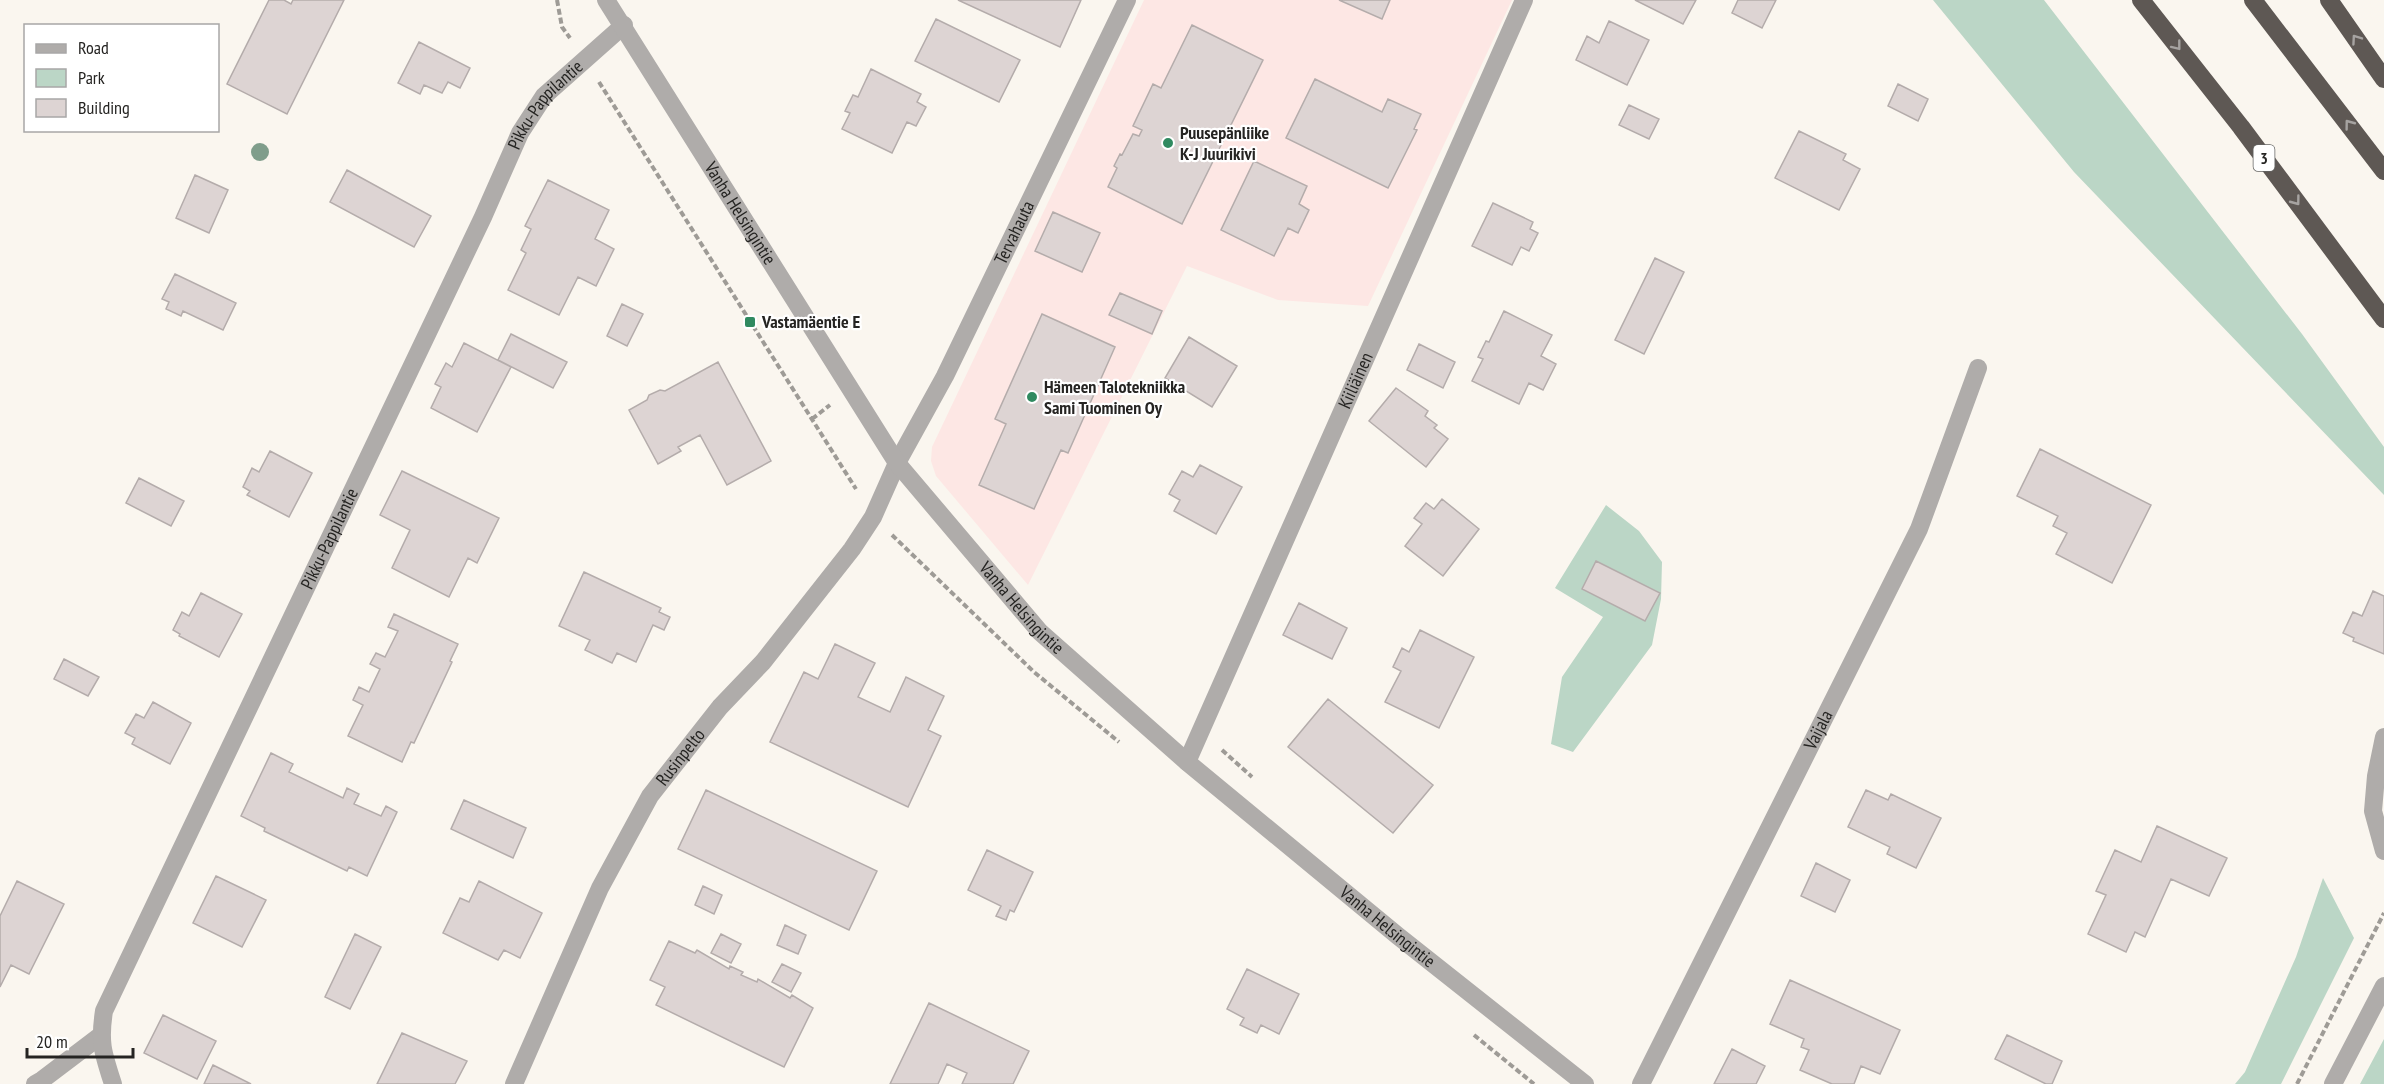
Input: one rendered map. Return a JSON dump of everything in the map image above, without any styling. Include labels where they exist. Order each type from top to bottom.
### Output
[{"type":"highway","name":"3","points":[[2141,0],[2241,127],[2384,319]]},
{"type":"highway","points":[[2253,0],[2384,171]]},
{"type":"highway","points":[[2329,0],[2384,78]]},
{"type":"street","name":"Vanha Helsingintie","points":[[606,0],[624,25],[897,463],[1040,632],[1187,762],[1398,936],[1585,1084]]},
{"type":"street","name":"Tervahauta","points":[[897,463],[945,376],[1127,0]]},
{"type":"street","name":"Kiiliäinen","points":[[1187,762],[1524,0]]},
{"type":"street","name":"Pikku-Pappilantie","points":[[113,1084],[103,1055],[100,1036],[104,1011],[483,217],[520,133],[544,96],[624,25]]},
{"type":"street","name":"Vaijala","points":[[1641,1084],[1919,529],[1978,368]]},
{"type":"street","name":"Rusinpelto","points":[[514,1084],[600,888],[650,796],[720,707],[763,662],[852,549],[873,517],[897,463]]},
{"type":"street","points":[[2384,737],[2376,776],[2373,811],[2384,851]]},
{"type":"street","points":[[2333,1084],[2384,986]]},
{"type":"street","points":[[34,1084],[100,1036]]},
{"type":"path","points":[[2297,1084],[2384,913]]},
{"type":"shaded area","points":[[1144,0],[1512,0],[1368,306],[1278,300],[1187,266],[1028,585],[936,476],[931,461],[932,447]]},
{"type":"green space","points":[[1933,0],[2044,0],[2302,334],[2384,447],[2384,495],[2074,172]]},
{"type":"green space","points":[[1606,505],[1639,531],[1662,562],[1661,599],[1652,645],[1573,752],[1551,744],[1562,677],[1603,617],[1555,588]]},
{"type":"green space","points":[[2323,878],[2354,938],[2281,1084],[2235,1084],[2245,1072],[2296,957]]},
{"type":"green space","points":[[2384,1039],[2384,1084],[2360,1084]]},
{"type":"building","points":[[269,0],[284,0],[291,4],[293,0],[344,0],[287,114],[227,84]]},
{"type":"building","points":[[958,0],[1081,0],[1060,47]]},
{"type":"building","points":[[1339,0],[1390,0],[1382,19]]},
{"type":"building","points":[[1635,0],[1696,0],[1683,24]]},
{"type":"building","points":[[1738,0],[1776,0],[1762,28],[1732,13]]},
{"type":"building","points":[[936,19],[1020,60],[999,102],[915,61]]},
{"type":"building","points":[[1609,21],[1649,40],[1627,85],[1576,60],[1587,36],[1599,43]]},
{"type":"building","points":[[1192,25],[1263,60],[1182,224],[1108,187],[1117,168],[1114,166],[1120,154],[1122,155],[1133,134],[1139,136],[1142,130],[1133,126],[1153,84],[1161,88]]},
{"type":"building","points":[[419,42],[470,68],[460,88],[448,82],[442,93],[424,85],[420,94],[398,83]]},
{"type":"building","points":[[871,69],[921,94],[917,102],[926,107],[916,126],[907,122],[892,153],[842,129],[850,113],[845,111],[853,95],[858,97]]},
{"type":"building","points":[[1315,79],[1382,112],[1388,99],[1421,114],[1414,129],[1417,130],[1388,188],[1286,138]]},
{"type":"building","points":[[1898,84],[1928,99],[1918,121],[1888,106]]},
{"type":"building","points":[[1629,105],[1659,119],[1649,139],[1619,125]]},
{"type":"building","points":[[1799,131],[1846,154],[1843,160],[1860,169],[1839,210],[1775,178]]},
{"type":"building","points":[[1254,161],[1307,186],[1299,204],[1309,210],[1298,233],[1288,228],[1274,256],[1221,230]]},
{"type":"building","points":[[347,170],[431,216],[414,247],[330,202]]},
{"type":"building","points":[[195,175],[228,190],[209,233],[176,218]]},
{"type":"building","points":[[548,180],[609,210],[595,239],[614,249],[596,286],[578,277],[559,315],[508,290],[526,253],[521,250],[531,229],[525,226]]},
{"type":"building","points":[[1493,203],[1533,222],[1530,229],[1538,233],[1529,251],[1521,247],[1512,265],[1472,246]]},
{"type":"building","points":[[1053,212],[1100,233],[1082,272],[1035,251]]},
{"type":"building","points":[[1655,258],[1684,272],[1644,354],[1615,340]]},
{"type":"building","points":[[175,274],[236,303],[223,330],[183,311],[181,316],[166,309],[169,302],[162,299]]},
{"type":"building","points":[[1120,293],[1162,311],[1152,334],[1109,315]]},
{"type":"building","points":[[622,304],[643,314],[627,346],[607,336]]},
{"type":"building","points":[[1504,311],[1552,335],[1541,356],[1556,364],[1543,390],[1529,383],[1519,404],[1472,381],[1483,359],[1478,357],[1486,341],[1489,342]]},
{"type":"building","points":[[1042,314],[1115,347],[1068,453],[1061,450],[1034,509],[979,485],[1006,424],[995,419]]},
{"type":"building","points":[[511,334],[567,362],[553,388],[498,360]]},
{"type":"building","points":[[1189,337],[1237,366],[1212,407],[1165,378]]},
{"type":"building","points":[[464,343],[511,367],[477,432],[431,408],[441,387],[435,384],[446,363],[452,367]]},
{"type":"building","points":[[1419,344],[1455,362],[1443,388],[1407,370]]},
{"type":"building","points":[[718,362],[771,461],[727,485],[700,435],[678,447],[681,451],[658,464],[629,410],[647,400],[649,395],[660,390],[665,391]]},
{"type":"building","points":[[1396,388],[1428,411],[1425,416],[1437,425],[1434,428],[1448,439],[1426,467],[1369,421]]},
{"type":"building","points":[[2040,449],[2151,505],[2112,583],[2056,554],[2067,533],[2053,526],[2058,516],[2017,496]]},
{"type":"building","points":[[270,451],[312,473],[289,517],[247,495],[250,491],[243,487],[252,468],[259,472]]},
{"type":"building","points":[[1200,465],[1242,487],[1216,534],[1174,511],[1180,500],[1169,494],[1182,471],[1193,477]]},
{"type":"building","points":[[402,471],[499,518],[477,563],[468,558],[449,597],[392,568],[410,530],[380,515]]},
{"type":"building","points":[[139,478],[184,501],[171,526],[126,503]]},
{"type":"building","points":[[1442,499],[1479,529],[1443,576],[1405,546],[1422,524],[1414,518],[1426,503],[1434,509]]},
{"type":"building","points":[[1596,561],[1660,593],[1645,621],[1582,589]]},
{"type":"building","points":[[584,572],[661,608],[659,612],[670,617],[664,630],[653,625],[636,662],[617,653],[612,663],[585,650],[590,640],[559,626]]},
{"type":"building","points":[[2373,591],[2384,596],[2384,654],[2353,641],[2354,638],[2343,633],[2353,612],[2362,616]]},
{"type":"building","points":[[201,593],[242,614],[219,657],[179,636],[180,634],[173,630],[182,612],[189,616]]},
{"type":"building","points":[[1299,603],[1347,628],[1332,659],[1283,635]]},
{"type":"building","points":[[394,614],[458,644],[450,661],[452,662],[414,743],[411,742],[402,762],[348,736],[363,705],[353,700],[359,687],[369,692],[380,669],[370,664],[376,653],[385,657],[398,631],[388,627]]},
{"type":"building","points":[[1420,630],[1474,657],[1439,728],[1385,702],[1401,671],[1393,667],[1402,648],[1409,652]]},
{"type":"building","points":[[835,644],[875,663],[858,697],[890,712],[906,677],[944,696],[928,730],[941,736],[908,807],[770,742],[804,672],[818,679]]},
{"type":"building","points":[[64,659],[99,677],[88,696],[54,679]]},
{"type":"building","points":[[1328,699],[1433,785],[1393,833],[1288,747]]},
{"type":"building","points":[[153,702],[191,723],[170,764],[132,744],[135,738],[125,733],[136,714],[144,718]]},
{"type":"building","points":[[271,753],[293,764],[289,772],[343,798],[347,788],[359,794],[354,804],[381,816],[386,806],[397,812],[367,876],[349,867],[347,871],[264,831],[265,828],[241,816]]},
{"type":"building","points":[[706,790],[877,871],[849,930],[678,849]]},
{"type":"building","points":[[1866,790],[1888,800],[1891,794],[1941,818],[1916,868],[1887,854],[1890,847],[1848,827]]},
{"type":"building","points":[[464,800],[526,828],[513,858],[451,829]]},
{"type":"building","points":[[2157,826],[2227,858],[2209,896],[2171,879],[2145,937],[2135,932],[2126,952],[2088,934],[2106,895],[2096,891],[2115,850],[2141,862]]},
{"type":"building","points":[[987,850],[1033,872],[1014,912],[1010,910],[1006,920],[996,916],[1001,906],[968,890]]},
{"type":"building","points":[[1816,863],[1850,880],[1835,912],[1801,896]]},
{"type":"building","points":[[216,876],[266,900],[242,947],[193,923]]},
{"type":"building","points":[[17,881],[64,904],[29,974],[11,965],[0,987],[0,916]]},
{"type":"building","points":[[479,881],[542,913],[520,958],[504,950],[498,960],[443,933],[460,898],[469,902]]},
{"type":"building","points":[[703,886],[722,895],[714,914],[695,905]]},
{"type":"building","points":[[785,925],[806,935],[798,954],[777,945]]},
{"type":"building","points":[[355,934],[381,947],[350,1009],[325,997]]},
{"type":"building","points":[[721,934],[741,944],[731,963],[711,953]]},
{"type":"building","points":[[669,941],[695,953],[697,950],[729,969],[730,966],[743,972],[741,975],[757,982],[758,979],[790,998],[792,995],[813,1008],[784,1067],[656,1005],[665,987],[650,980]]},
{"type":"building","points":[[782,964],[801,973],[791,992],[772,982]]},
{"type":"building","points":[[1247,969],[1299,994],[1279,1034],[1261,1025],[1257,1033],[1240,1025],[1244,1018],[1227,1009]]},
{"type":"building","points":[[1790,980],[1900,1030],[1880,1074],[1861,1066],[1854,1084],[1832,1084],[1800,1070],[1809,1050],[1801,1047],[1804,1039],[1770,1024]]},
{"type":"building","points":[[929,1003],[1029,1051],[1013,1084],[962,1084],[967,1073],[947,1064],[938,1084],[890,1084]]},
{"type":"building","points":[[163,1015],[216,1041],[197,1079],[144,1053]]},
{"type":"building","points":[[402,1033],[467,1061],[455,1084],[377,1084]]},
{"type":"building","points":[[2007,1035],[2062,1061],[2052,1084],[2046,1084],[1995,1059]]},
{"type":"building","points":[[1732,1049],[1765,1066],[1756,1084],[1714,1084]]},
{"type":"building","points":[[213,1065],[251,1084],[204,1084]]},
{"type":"place","name":"Puusepänliike K-J Juurikivi","points":[[1168,143]]},
{"type":"place","name":"Vastamäentie E","points":[[750,322]]},
{"type":"place","name":"Hämeen Talotekniikka Sami Tuominen Oy","points":[[1032,397]]}]
